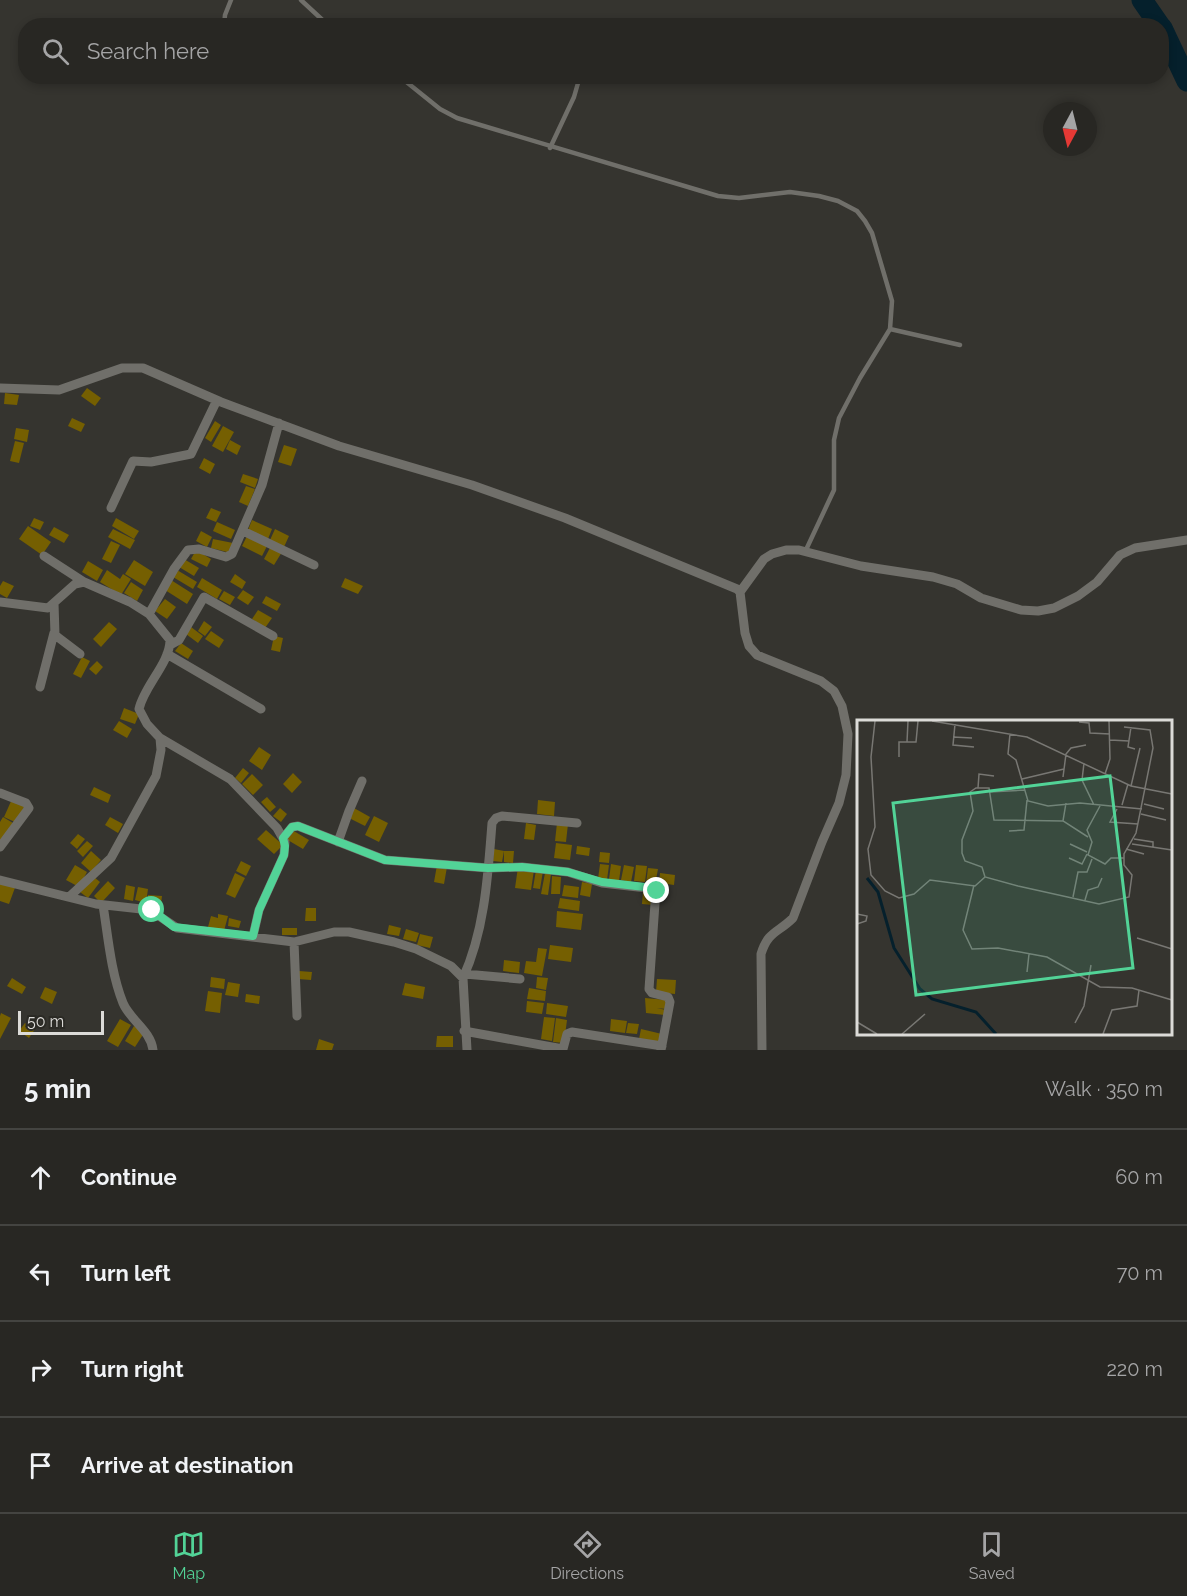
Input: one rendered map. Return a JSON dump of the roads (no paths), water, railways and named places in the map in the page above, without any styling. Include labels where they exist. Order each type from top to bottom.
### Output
[{"type":"street","points":[[0,388],[59,390],[122,368],[142,368],[217,400],[339,446],[472,485],[565,518],[733,587],[740,592],[749,646],[757,655],[821,681],[834,691],[842,706],[848,734],[846,775],[839,803],[793,918],[769,936],[761,954],[762,1050]]},
{"type":"street","points":[[111,508],[134,461],[151,462],[190,454],[217,400]]},
{"type":"street","points":[[149,614],[174,569],[188,550],[199,549],[228,556],[232,554],[262,485],[279,423]]},
{"type":"street","points":[[243,531],[314,565]]},
{"type":"street","points":[[740,592],[764,559],[786,550],[805,552],[861,566],[933,577],[957,585],[981,598],[1021,610],[1038,611],[1054,608],[1077,596],[1097,582],[1120,555],[1134,548],[1187,540]]},
{"type":"street","points":[[44,556],[84,582],[130,602],[149,614],[169,638],[168,649]]},
{"type":"street","points":[[0,602],[46,608],[75,584],[84,582]]},
{"type":"street","points":[[253,936],[259,910],[284,855],[283,838],[277,828],[230,779],[160,738],[147,724],[139,709],[143,696],[168,649],[179,640],[204,597],[273,636]]},
{"type":"street","points":[[40,687],[54,633],[54,603]]},
{"type":"street","points":[[54,633],[80,654]]},
{"type":"street","points":[[168,649],[261,710]]},
{"type":"street","points":[[69,897],[107,862],[114,852],[156,776],[161,750],[160,738]]},
{"type":"street","points":[[339,842],[362,781]]},
{"type":"street","points":[[0,793],[26,803],[29,808],[0,847]]},
{"type":"street","points":[[467,1050],[464,976],[474,951],[488,868],[492,823],[496,818],[502,816],[577,823]]},
{"type":"street","points":[[283,838],[292,827],[298,826],[385,860],[568,872],[602,882],[656,889],[649,989],[652,993],[666,996],[669,1000],[661,1048],[572,1032],[567,1034],[563,1049],[465,1031]]},
{"type":"street","points":[[0,880],[103,905],[152,910],[177,928],[294,942],[349,932],[416,949],[451,966],[464,976],[520,980]]},
{"type":"street","points":[[103,905],[110,950],[123,1003],[149,1039],[153,1050]]},
{"type":"street","points":[[294,942],[297,1016]]},
{"type":"lane","points":[[225,18],[231,0]]},
{"type":"lane","points":[[302,0],[321,18]]},
{"type":"lane","points":[[409,84],[440,109],[457,118],[550,148],[718,196],[739,198],[790,192],[838,201],[857,211],[872,233],[892,301],[890,329],[839,418],[834,440],[834,490],[805,552]]},
{"type":"lane","points":[[550,148],[578,84]]},
{"type":"lane","points":[[890,329],[960,345]]},
{"type":"waterway","points":[[1142,0],[1154,18]]},
{"type":"waterway","points":[[1169,43],[1187,81]]}]
